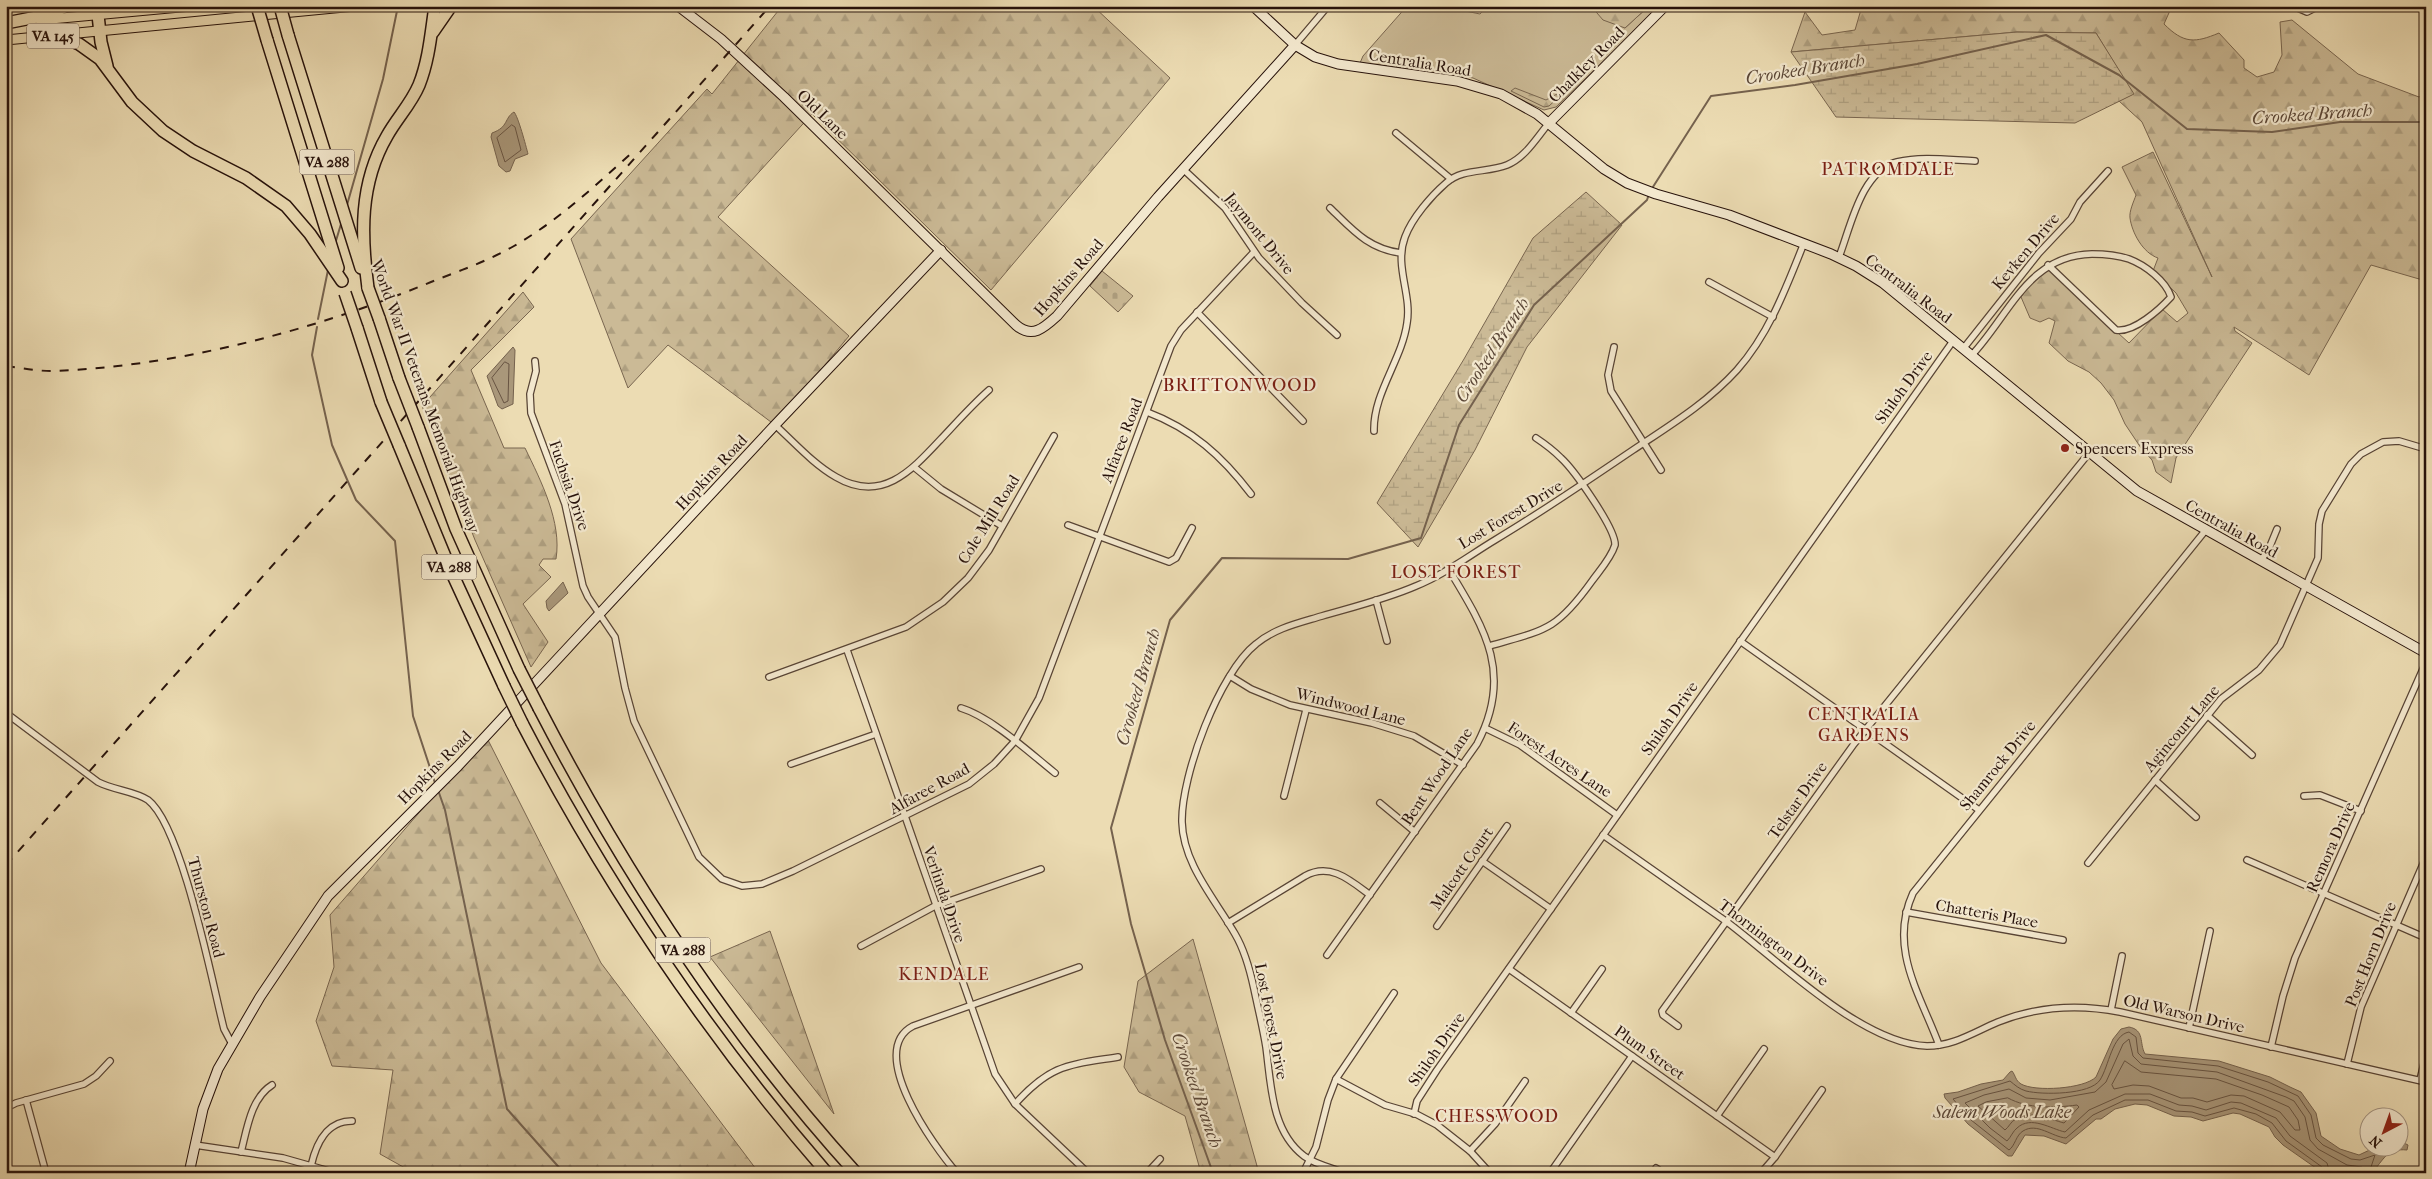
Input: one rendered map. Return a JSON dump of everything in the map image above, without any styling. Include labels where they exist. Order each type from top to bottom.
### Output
[{"type":"highway","points":[[6,24],[47,15],[67,6]]},
{"type":"highway","name":"VA 288","points":[[257,6],[345,293],[381,402],[455,580],[504,686],[593,850],[647,935],[742,1070],[827,1173]]},
{"type":"highway","name":"World War II Veterans Memorial Highway","points":[[280,6],[336,194],[400,378],[456,529],[519,669],[615,846],[698,972],[764,1062],[856,1173]]},
{"type":"highway","points":[[368,288],[363,228],[369,180],[386,137],[419,85],[431,38],[435,6]]},
{"type":"highway","points":[[431,38],[440,20],[451,6]]},
{"type":"highway","points":[[98,10],[100,31],[109,71]]},
{"type":"highway","points":[[59,35],[90,51],[100,59],[140,110],[163,131],[194,151],[246,178],[286,206],[310,234],[342,281]]},
{"type":"main road","name":"VA 145","points":[[6,24],[98,10],[191,6]]},
{"type":"main road","name":"VA 145","points":[[6,40],[355,6]]},
{"type":"main road","name":"Old Lane","points":[[678,6],[730,47],[941,250]]},
{"type":"main road","name":"Centralia Road","points":[[1253,6],[1295,45],[1315,57],[1338,64],[1435,77],[1474,85],[1508,97],[1549,122],[1604,170],[1641,188],[1729,215],[1839,257],[1882,283],[2137,491],[2426,653]]},
{"type":"main road","name":"Chalkley Road","points":[[1549,122],[1665,6]]},
{"type":"main road","name":"Hopkins Road","points":[[189,1173],[211,1086],[232,1044],[276,971],[328,896],[437,786],[941,250],[1020,328],[1029,332],[1040,330],[1056,316],[1183,169],[1295,45]]},
{"type":"street","name":"Hopkins Road","points":[[1295,45],[1328,6]]},
{"type":"street","points":[[2292,6],[2306,12],[2319,6]]},
{"type":"street","points":[[1374,431],[1376,411],[1400,350],[1408,323],[1408,303],[1401,265],[1401,253],[1405,236],[1414,219],[1451,179],[1464,173],[1501,167],[1516,160],[1549,122]]},
{"type":"street","points":[[1396,133],[1451,179]]},
{"type":"street","points":[[1839,257],[1864,191],[1878,172],[1892,163],[1906,160],[1974,161]]},
{"type":"street","name":"Jaymont Drive","points":[[1183,169],[1224,208],[1254,252],[1302,303],[1337,335]]},
{"type":"street","name":"Kevken Drive","points":[[1963,349],[2039,253],[2071,220],[2080,202],[2108,171]]},
{"type":"street","points":[[1330,208],[1367,242],[1383,249],[1401,253]]},
{"type":"street","name":"Lost Forest Drive","points":[[1346,1173],[1310,1160],[1290,1141],[1278,1116],[1271,1093],[1264,1037],[1250,972],[1240,945],[1190,860],[1184,842],[1182,820],[1184,800],[1195,755],[1207,722],[1230,676],[1244,655],[1269,634],[1416,586],[1582,485],[1692,411],[1723,384],[1747,357],[1773,317],[1804,243]]},
{"type":"street","name":"Alfaree Road","points":[[600,614],[616,637],[628,703],[652,761],[699,858],[722,879],[742,886],[762,884],[793,872],[969,784],[994,764],[1014,741],[1039,698],[1171,346],[1181,330],[1254,252]]},
{"type":"street","points":[[1971,356],[1991,334],[2028,282],[2048,265],[2079,254],[2122,257],[2149,270],[2171,296],[2155,311],[2129,329],[2116,330],[2048,265]]},
{"type":"street","points":[[1709,282],[1773,317]]},
{"type":"street","points":[[1197,312],[1302,421]]},
{"type":"street","name":"Shiloh Drive","points":[[1414,1114],[1419,1097],[1508,969],[1952,341]]},
{"type":"street","points":[[1614,347],[1609,370],[1611,392],[1661,470]]},
{"type":"street","name":"Fuchsia Drive","points":[[535,361],[536,371],[530,394],[531,413],[565,504],[583,586],[600,614]]},
{"type":"street","points":[[775,425],[828,472],[854,485],[872,487],[889,483],[914,466],[989,390]]},
{"type":"street","points":[[1147,412],[1171,421],[1199,440],[1234,473],[1251,494]]},
{"type":"street","name":"Cole Mill Road","points":[[768,677],[847,650],[906,627],[943,602],[979,564],[1054,436]]},
{"type":"street","points":[[1489,646],[1541,631],[1559,621],[1574,606],[1614,550],[1615,540],[1612,532],[1582,485],[1562,458],[1536,438]]},
{"type":"street","name":"Agincourt Lane","points":[[2088,863],[2207,715],[2226,695],[2259,670],[2274,654],[2287,634],[2304,586],[2318,558],[2319,524],[2322,511],[2351,464],[2366,451],[2383,442],[2399,441],[2426,449]]},
{"type":"street","name":"Telstar Drive","points":[[1678,1026],[1663,1015],[1662,1011],[1865,729],[2089,453]]},
{"type":"street","points":[[914,466],[941,489],[1002,526]]},
{"type":"street","points":[[1068,525],[1169,562],[1176,558],[1192,528]]},
{"type":"street","points":[[2260,561],[2268,551],[2277,529]]},
{"type":"street","name":"Shamrock Drive","points":[[1939,1045],[1904,954],[1902,932],[1906,912],[1920,883],[2205,530]]},
{"type":"street","name":"Bent Wood Lane","points":[[1327,955],[1463,765],[1485,728],[1494,690],[1489,646],[1478,617],[1448,568]]},
{"type":"street","points":[[1376,600],[1387,641]]},
{"type":"street","points":[[1740,641],[1979,810]]},
{"type":"street","name":"Verlinda Drive","points":[[847,650],[995,1074],[1016,1104],[1088,1173]]},
{"type":"street","name":"Remora Drive","points":[[2271,1047],[2288,977],[2426,662]]},
{"type":"street","name":"Windwood Lane","points":[[1230,676],[1273,699],[1306,710],[1372,723],[1400,731],[1426,742],[1463,765]]},
{"type":"street","points":[[962,708],[972,712],[1014,741],[1055,773]]},
{"type":"street","points":[[1284,796],[1306,710]]},
{"type":"street","name":"Thurston Road","points":[[6,713],[98,782],[112,789],[142,797],[152,805],[167,830],[184,869],[224,1029],[232,1044]]},
{"type":"street","points":[[2207,715],[2252,755]]},
{"type":"street","name":"Forest Acres Lane","points":[[1485,728],[1520,745],[1617,815]]},
{"type":"street","points":[[791,764],[876,734]]},
{"type":"street","points":[[2155,780],[2196,817]]},
{"type":"street","points":[[2304,796],[2320,795],[2361,811]]},
{"type":"street","points":[[1380,804],[1415,832]]},
{"type":"street","name":"Malcott Court","points":[[1437,926],[1507,826]]},
{"type":"street","name":"Thornington Drive","points":[[1603,835],[1727,922],[1773,960],[1870,1030],[1905,1043],[1939,1045]]},
{"type":"street","name":"Post Horn Drive","points":[[2347,1064],[2361,1008],[2426,857]]},
{"type":"street","points":[[2247,860],[2325,892],[2426,938]]},
{"type":"street","points":[[1482,861],[1550,909]]},
{"type":"street","points":[[861,946],[935,906],[1041,869]]},
{"type":"street","points":[[1228,923],[1316,871],[1329,871],[1343,875],[1370,895]]},
{"type":"street","name":"Chatteris Place","points":[[1906,912],[2063,940]]},
{"type":"street","points":[[2189,1028],[2210,931]]},
{"type":"street","points":[[2111,1010],[2122,956]]},
{"type":"street","points":[[957,1173],[933,1144],[916,1113],[895,1055],[898,1041],[909,1028],[1079,967]]},
{"type":"street","name":"Plum Street","points":[[1508,969],[1775,1157]]},
{"type":"street","points":[[1571,1013],[1602,969]]},
{"type":"street","points":[[1303,1173],[1322,1130],[1328,1100],[1336,1079],[1394,993]]},
{"type":"street","name":"Old Warson Drive","points":[[1939,1045],[1956,1042],[2012,1017],[2041,1009],[2081,1007],[2111,1010],[2423,1081]]},
{"type":"street","points":[[1717,1116],[1764,1049]]},
{"type":"street","points":[[2423,1081],[2426,1055]]},
{"type":"street","points":[[1550,1173],[1632,1056]]},
{"type":"street","points":[[1016,1104],[1040,1079],[1056,1070],[1118,1057]]},
{"type":"street","points":[[6,1108],[26,1100],[84,1084],[96,1076],[110,1061]]},
{"type":"street","points":[[1336,1079],[1385,1104],[1414,1114],[1443,1129],[1470,1151],[1490,1173]]},
{"type":"street","points":[[1470,1151],[1495,1124],[1525,1081]]},
{"type":"street","points":[[241,1152],[257,1100],[265,1089],[272,1085]]},
{"type":"street","points":[[1761,1173],[1775,1157],[1822,1090]]},
{"type":"street","points":[[26,1100],[46,1173]]},
{"type":"street","points":[[311,1166],[316,1147],[326,1131],[336,1124],[352,1121]]},
{"type":"street","points":[[195,1145],[283,1158],[336,1173]]},
{"type":"street","points":[[1147,1173],[1160,1159]]},
{"type":"street","points":[[1656,1168],[1663,1173]]},
{"type":"street","points":[[2149,1173],[2185,1173]]},
{"type":"green space","points":[[782,6],[1093,6],[1170,78],[991,290],[812,114],[718,217],[849,336],[775,425],[668,345],[628,388],[571,239],[707,89],[712,94]]},
{"type":"green space","points":[[1407,6],[1441,6],[1480,14],[1487,6],[1528,6],[1537,12],[1542,6],[1591,6],[1591,9],[1625,28],[1649,6],[1661,6],[1556,107],[1544,110],[1473,78],[1428,70],[1360,63],[1363,56]]},
{"type":"green space","points":[[1591,6],[1649,6],[1625,28],[1603,20]]},
{"type":"green space","points":[[1862,6],[2172,6],[2164,24],[2171,31],[2190,40],[2203,39],[2219,33],[2244,60],[2244,68],[2257,77],[2274,72],[2282,55],[2280,22],[2292,20],[2358,74],[2419,97],[2426,94],[2426,281],[2371,265],[2309,375],[2234,327],[2235,331],[2252,343],[2176,458],[2171,483],[2156,472],[2152,460],[2141,448],[2125,424],[2114,400],[2101,383],[2089,372],[2068,361],[2049,343],[2055,321],[2049,318],[2040,322],[2030,318],[2021,297],[2035,278],[2048,269],[2129,343],[2162,309],[2177,322],[2188,313],[2176,293],[2153,271],[2158,258],[2148,252],[2139,242],[2131,224],[2130,212],[2136,195],[2122,167],[2153,152],[2212,277],[2142,122],[2119,101],[2133,94],[2096,33],[2017,32],[1791,52],[1805,12],[1822,35],[1855,30]]},
{"type":"green space","points":[[2017,32],[2096,33],[2134,94],[2075,123],[1836,117],[1791,52]]},
{"type":"green space","points":[[1515,88],[1546,100],[1557,94],[1562,94],[1549,106],[1544,107],[1511,91]]},
{"type":"green space","points":[[1586,192],[1622,225],[1527,347],[1475,450],[1418,547],[1377,503],[1464,359],[1533,238]]},
{"type":"green space","points":[[1102,271],[1133,296],[1118,312],[1090,286]]},
{"type":"green space","points":[[523,292],[534,307],[471,370],[504,448],[525,448],[549,502],[553,516],[557,545],[556,559],[543,559],[539,565],[551,577],[523,604],[548,642],[531,667],[475,540],[422,406]]},
{"type":"green space","points":[[486,736],[601,963],[759,1173],[414,1173],[380,1154],[393,1070],[332,1066],[316,1021],[334,967],[330,915]]},
{"type":"green space","points":[[770,931],[834,1114],[710,957]]},
{"type":"green space","points":[[1193,939],[1259,1173],[1201,1173],[1185,1116],[1139,1092],[1124,1067],[1138,981]]},
{"type":"water","points":[[514,112],[520,125],[528,154],[515,159],[510,171],[506,172],[499,166],[491,137],[492,133],[501,128]]},
{"type":"water","points":[[513,347],[515,350],[513,404],[502,409],[498,406],[487,376]]},
{"type":"water","points":[[563,582],[568,593],[549,611],[546,601]]},
{"type":"water","name":"Salem Woods Lake","points":[[2129,1027],[2140,1034],[2145,1054],[2219,1061],[2270,1077],[2301,1092],[2316,1113],[2321,1136],[2340,1149],[2360,1156],[2386,1156],[2372,1173],[2323,1173],[2283,1145],[2269,1127],[2240,1114],[2233,1113],[2203,1121],[2191,1117],[2174,1116],[2147,1105],[2135,1104],[2115,1109],[2101,1119],[2096,1119],[2066,1144],[2044,1136],[2025,1135],[2012,1156],[2008,1156],[1968,1124],[1945,1098],[1944,1094],[2003,1080],[2012,1071],[2021,1084],[2037,1088],[2071,1087],[2090,1081],[2096,1077],[2113,1039],[2121,1029]]},
{"type":"waterway","points":[[347,205],[383,79],[398,6]]},
{"type":"waterway","name":"Crooked Branch","points":[[1651,190],[1711,96],[1795,85],[1917,64],[2046,35],[2119,75],[2187,129],[2272,132],[2340,122],[2426,122]]},
{"type":"waterway","name":"Crooked Branch","points":[[1213,1173],[1165,1040],[1131,924],[1111,828],[1170,620],[1222,558],[1348,559],[1421,538],[1459,425],[1534,305],[1647,200],[1649,194]]},
{"type":"waterway","points":[[335,244],[341,224]]},
{"type":"waterway","points":[[318,319],[328,270]]},
{"type":"waterway","points":[[317,327],[312,355],[332,445],[356,500],[395,541],[413,716],[435,783]]},
{"type":"waterway","points":[[438,790],[445,810],[507,1109],[564,1173]]},
{"type":"railway","points":[[6,865],[770,6]]},
{"type":"railway","points":[[6,366],[51,371],[147,362],[245,343],[340,316],[463,270],[514,246],[562,213],[635,150]]},
{"type":"place","name":"Spencers Express","points":[[2065,448]]},
{"type":"district","name":"PATROMDALE","points":[[1888,169]]},
{"type":"district","name":"BRITTONWOOD","points":[[1240,385]]},
{"type":"district","name":"LOST FOREST","points":[[1456,572]]},
{"type":"district","name":"CENTRALIA GARDENS","points":[[1864,724]]},
{"type":"district","name":"KENDALE","points":[[944,974]]},
{"type":"district","name":"CHESSWOOD","points":[[1497,1116]]}]
